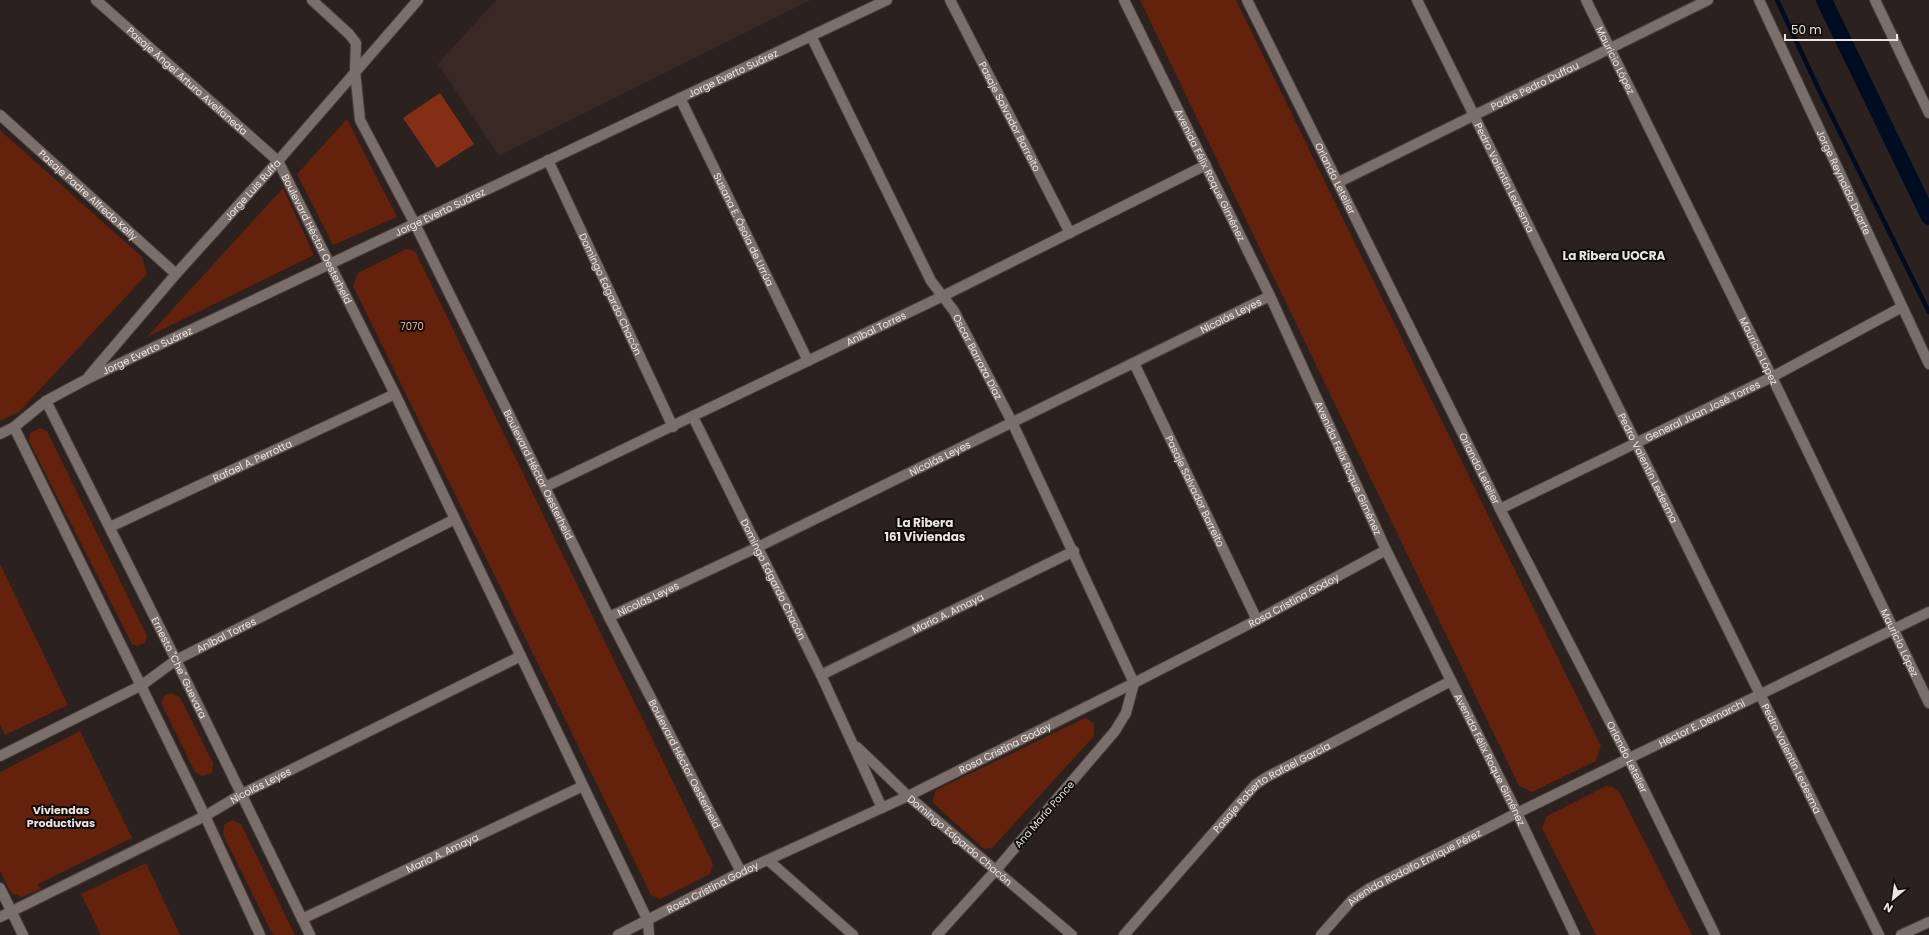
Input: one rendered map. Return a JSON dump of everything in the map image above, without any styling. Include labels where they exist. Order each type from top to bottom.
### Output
[{"type":"street","name":"Pasaje Ángel Arturo Avellaneda","points":[[96,0],[278,162]]},
{"type":"street","name":"Boulevard Héctor Oesterheld","points":[[312,0],[349,34],[356,43],[355,71],[360,120],[415,224],[608,617],[741,872]]},
{"type":"street","name":"Jorge Luis Ruffa","points":[[87,379],[176,274],[278,162],[355,71],[418,0]]},
{"type":"street","name":"Jorge Everto Suárez","points":[[0,434],[14,427],[46,401],[87,379],[887,0]]},
{"type":"street","name":"Pasaje Salvador Barreito","points":[[950,0],[1070,233]]},
{"type":"street","name":"Avenida Félix Roque Giménez","points":[[1124,0],[1270,296],[1386,550],[1517,813],[1575,935]]},
{"type":"street","name":"Orlando Letelier","points":[[1247,0],[1339,182],[1500,509],[1628,759],[1715,935]]},
{"type":"street","name":"Pedro Valentín Ledesma","points":[[1417,0],[1475,115],[1635,444],[1879,935]]},
{"type":"street","name":"Mauricio López","points":[[1586,0],[1772,377],[1929,703]]},
{"type":"street","name":"Padre Pedro Duffau","points":[[1339,182],[1708,0]]},
{"type":"street","name":"Jorge Reynaldo Duarte","points":[[1759,0],[1929,364]]},
{"type":"street","points":[[1875,0],[1929,112]]},
{"type":"street","name":"Oscar Barraza Díaz","points":[[811,36],[931,281],[954,311],[1012,422],[1074,551],[1134,683]]},
{"type":"street","name":"Susana E. Ósola de Urrúa","points":[[680,98],[808,362]]},
{"type":"street","name":"Pasaje Padre Alfredo Kelly","points":[[0,115],[176,274]]},
{"type":"street","name":"Domingo Edgardo Chacón","points":[[548,160],[673,427]]},
{"type":"street","name":"Boulevard Héctor Oesterheld","points":[[278,162],[395,394],[648,920]]},
{"type":"street","name":"Aníbal Torres","points":[[545,487],[944,296],[1206,165]]},
{"type":"street","name":"Nicolás Leyes","points":[[608,617],[758,547],[1270,296]]},
{"type":"street","name":"General Juan José Torres","points":[[1500,509],[1772,377],[1902,307]]},
{"type":"street","name":"Pasaje Salvador Barreito","points":[[1134,363],[1257,620]]},
{"type":"street","name":"Rafael A. Perrotta","points":[[110,527],[395,394]]},
{"type":"street","name":"Ernesto \"Che\" Guevara","points":[[46,401],[176,660],[310,935]]},
{"type":"street","name":"Domingo Edgardo Chacón","points":[[693,417],[822,675],[882,808]]},
{"type":"street","points":[[14,427],[142,685],[260,935]]},
{"type":"street","name":"Aníbal Torres","points":[[0,756],[142,685],[176,660],[455,519]]},
{"type":"street","name":"Rosa Cristina Godoy","points":[[618,935],[741,872],[908,796],[1134,683],[1257,620],[1386,550]]},
{"type":"street","name":"Mario A. Amaya","points":[[822,675],[1074,551]]},
{"type":"street","name":"Héctor E. Demarchi","points":[[1517,813],[1929,612]]},
{"type":"street","name":"Nicolás Leyes","points":[[0,917],[205,816],[242,794],[521,656]]},
{"type":"street","name":"Pasaje Roberto Rafael García","points":[[1124,935],[1255,785],[1267,777],[1451,681]]},
{"type":"street","name":"Ana María Ponce","points":[[937,935],[996,870],[1115,731],[1126,713],[1134,683]]},
{"type":"street","name":"Domingo Edgardo Chacón","points":[[852,742],[908,796],[1072,935]]},
{"type":"street","name":"Mario A. Amaya","points":[[302,919],[583,786]]},
{"type":"street","name":"Avenida Rodolfo Enrique Pérez","points":[[1321,935],[1352,900],[1370,888],[1517,813]]},
{"type":"street","points":[[768,860],[853,935]]},
{"type":"street","points":[[0,888],[22,935]]},
{"type":"street","points":[[648,920],[649,935]]},
{"type":"street","points":[[1901,935],[1912,933],[1929,922]]},
{"type":"shaded area","points":[[496,0],[811,0],[499,156],[438,64]]},
{"type":"green space","points":[[1140,0],[1236,0],[1601,746],[1596,761],[1532,792],[1519,786]]},
{"type":"green space","points":[[347,119],[397,217],[333,245],[297,174]]},
{"type":"green space","points":[[0,130],[142,257],[147,274],[19,412],[0,421]]},
{"type":"green space","points":[[283,188],[314,255],[147,337]]},
{"type":"green space","name":"7070","points":[[406,249],[415,251],[713,864],[710,874],[660,899],[651,895],[353,286],[358,273]]},
{"type":"green space","points":[[40,428],[47,431],[147,636],[145,643],[137,646],[132,644],[29,441],[30,433]]},
{"type":"green space","points":[[0,564],[68,705],[5,735],[0,724]]},
{"type":"green space","points":[[171,693],[180,697],[213,763],[212,773],[202,776],[195,772],[161,703],[164,696]]},
{"type":"green space","points":[[1085,718],[1094,723],[1094,736],[992,848],[984,849],[932,802],[936,790]]},
{"type":"green space","points":[[80,731],[132,838],[38,884],[41,889],[22,897],[11,893],[0,871],[0,772]]},
{"type":"green space","points":[[1606,786],[1613,787],[1620,793],[1692,935],[1596,935],[1542,828],[1547,816]]},
{"type":"green space","points":[[232,820],[241,824],[295,935],[273,935],[223,835],[224,825]]},
{"type":"green space","points":[[146,863],[180,935],[101,935],[81,894]]},
{"type":"building","points":[[440,93],[474,144],[437,168],[403,118]]},
{"type":"waterway","points":[[1777,0],[1820,92],[1929,312]]},
{"type":"waterway","points":[[1824,0],[1929,217]]},
{"type":"district","name":"La Ribera UOCRA","points":[[1614,256]]},
{"type":"district","name":"La Ribera 161 Viviendas","points":[[925,530]]},
{"type":"district","name":"Viviendas Productivas","points":[[61,816]]}]
